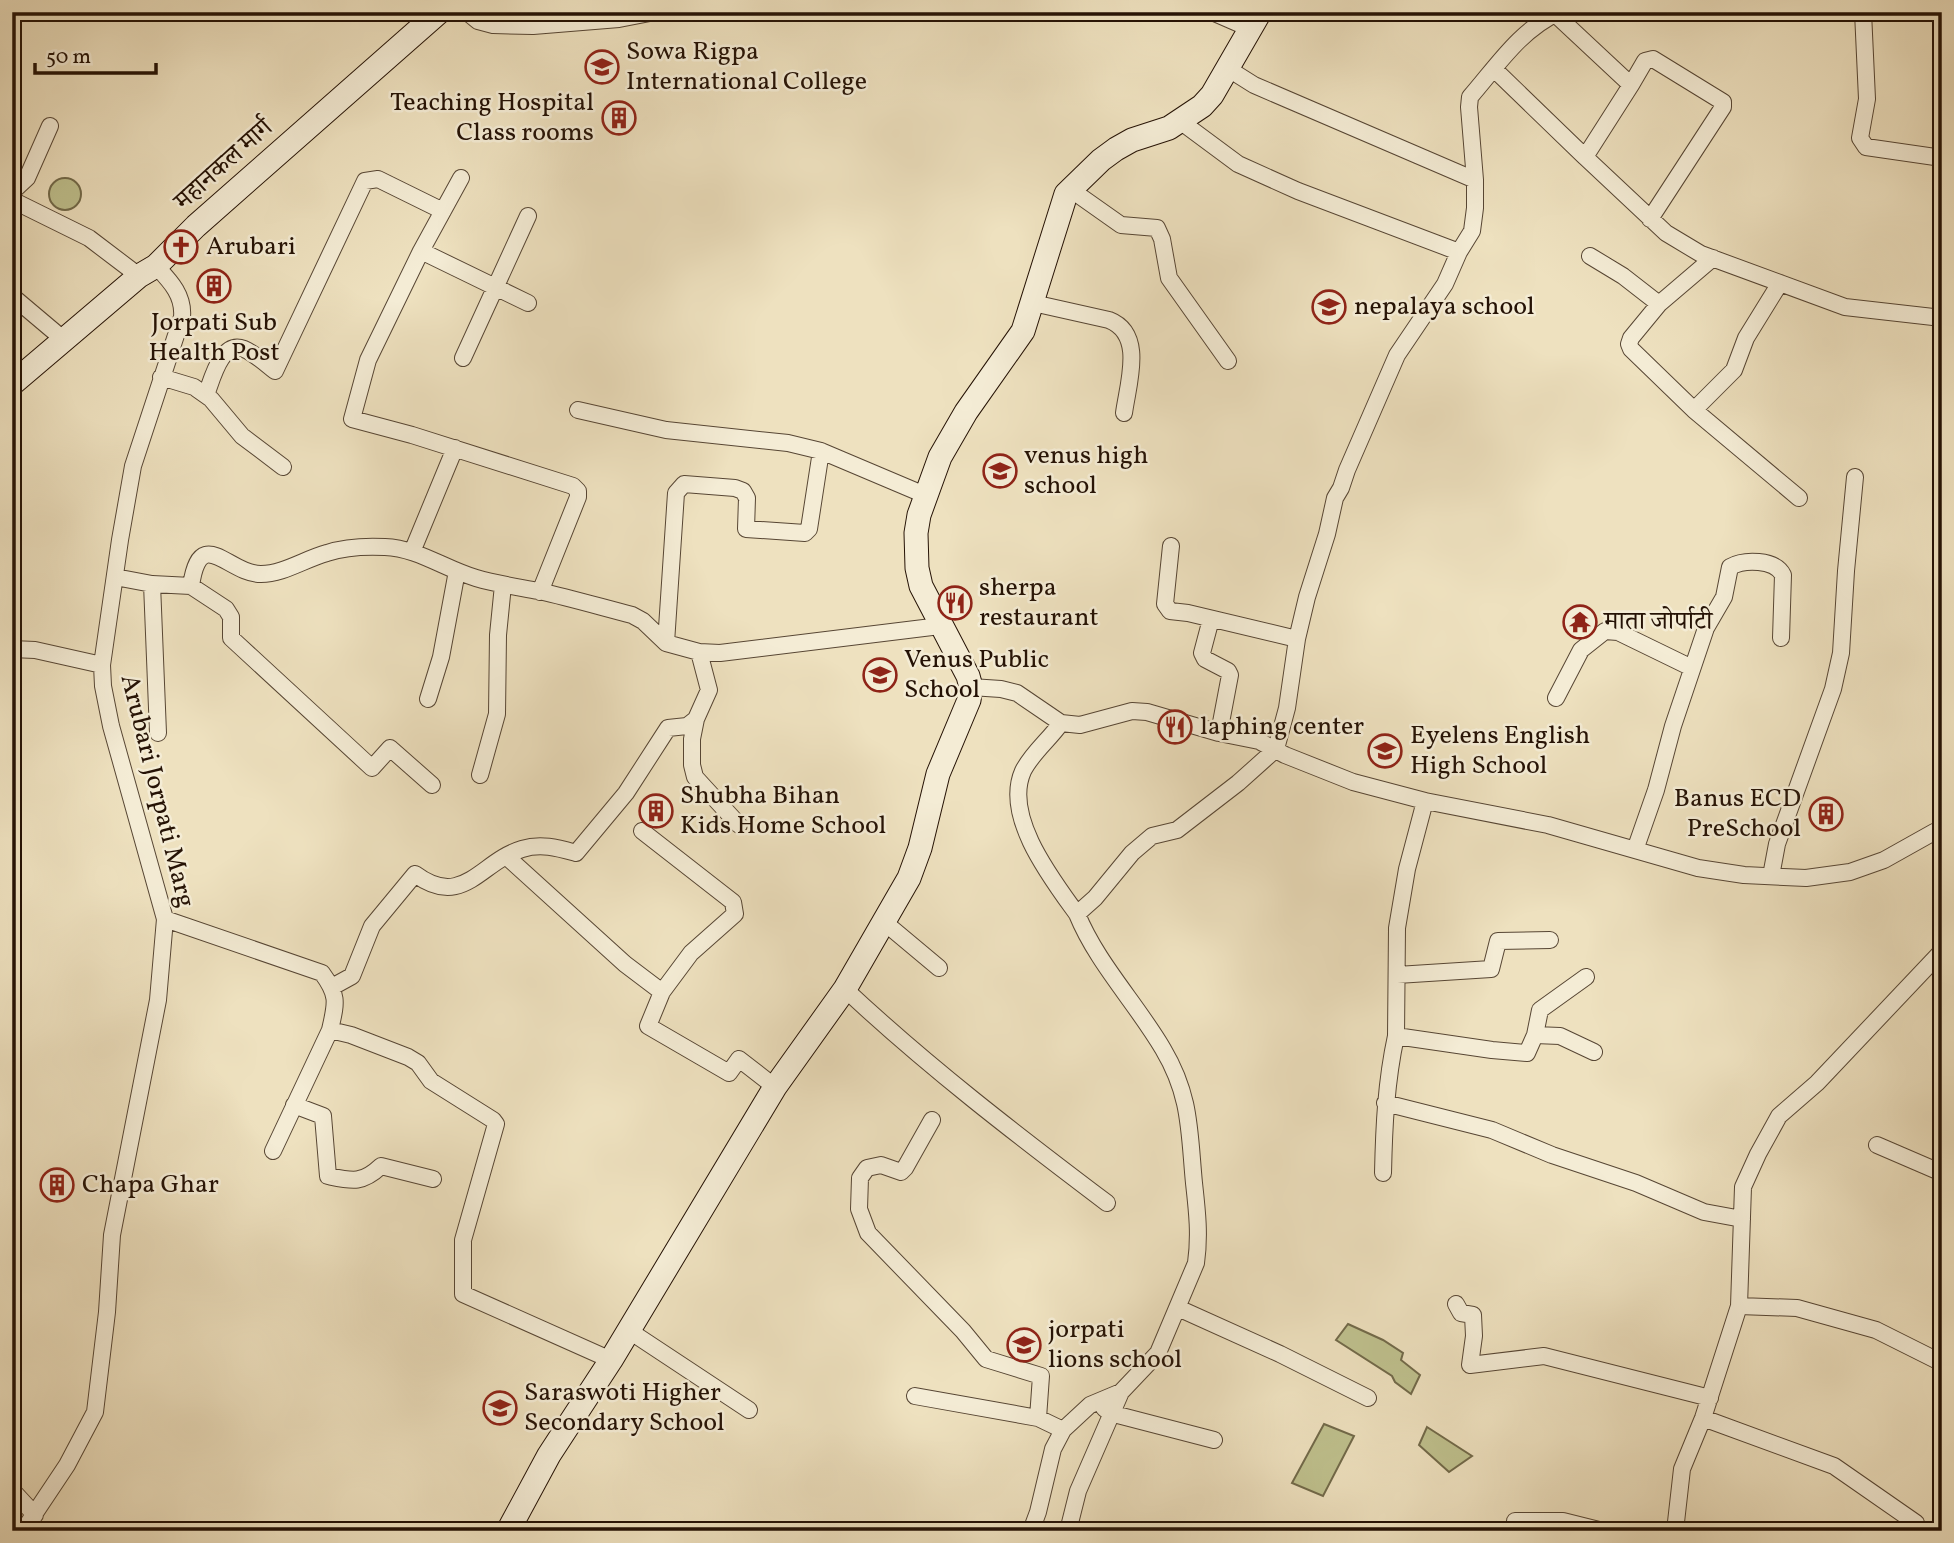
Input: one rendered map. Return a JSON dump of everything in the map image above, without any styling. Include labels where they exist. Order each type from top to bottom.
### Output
[{"type":"main road","name":"महानकल मार्ग","points":[[12,384],[147,271],[439,12]]},
{"type":"main road","points":[[508,1531],[549,1455],[611,1360],[775,1087],[845,989],[916,863],[937,774],[969,700],[971,687],[968,676],[921,586],[915,552],[919,514],[952,434],[1023,331],[1061,205],[1070,189],[1116,149],[1180,121],[1212,95],[1256,20]]},
{"type":"street","points":[[467,12],[478,21],[493,25],[533,26],[619,19],[655,12]]},
{"type":"street","points":[[1212,12],[1256,20]]},
{"type":"street","points":[[1863,12],[1867,99],[1860,138],[1866,148],[1942,158]]},
{"type":"street","points":[[1077,914],[1095,898],[1132,853],[1152,836],[1177,830],[1238,783],[1276,749],[1289,700],[1297,639],[1335,498],[1397,355],[1445,284],[1472,231],[1475,180],[1470,97],[1515,42],[1557,13],[1632,85]]},
{"type":"street","points":[[1585,157],[1645,61],[1653,59],[1723,102],[1723,107],[1650,219]]},
{"type":"street","points":[[1227,68],[1254,85],[1475,180]]},
{"type":"street","points":[[1494,69],[1650,219],[1666,233],[1701,254],[1845,307],[1942,318]]},
{"type":"street","points":[[1180,121],[1238,164],[1298,191],[1459,253]]},
{"type":"street","points":[[12,192],[27,177],[50,127]]},
{"type":"street","points":[[461,177],[421,251],[368,360],[352,419],[573,486],[578,491],[578,497],[540,592]]},
{"type":"street","points":[[206,395],[224,354],[232,348],[242,348],[275,371],[365,181],[378,179],[443,211]]},
{"type":"street","points":[[1070,189],[1121,225],[1157,228],[1162,239],[1169,278],[1228,362]]},
{"type":"street","points":[[12,201],[89,238],[147,271]]},
{"type":"street","points":[[463,358],[528,216]]},
{"type":"street","points":[[421,251],[528,303]]},
{"type":"street","points":[[1590,256],[1623,276],[1660,304]]},
{"type":"street","points":[[1713,258],[1660,304],[1629,344],[1694,410],[1799,498]]},
{"type":"street","name":"Arubari Jorpati Marg","points":[[28,1526],[96,1412],[112,1234],[158,1000],[165,919],[111,726],[102,665],[134,466],[182,317],[183,306],[174,285],[147,271]]},
{"type":"street","points":[[1694,410],[1734,370],[1746,338],[1780,282]]},
{"type":"street","points":[[12,296],[63,339]]},
{"type":"street","points":[[1033,303],[1109,320],[1119,324],[1129,334],[1132,350],[1124,413]]},
{"type":"street","points":[[161,377],[194,387],[206,395],[242,436],[283,467]]},
{"type":"street","points":[[578,410],[666,430],[788,443],[821,451],[925,495]]},
{"type":"street","points":[[412,552],[455,449]]},
{"type":"street","points":[[666,643],[678,487],[684,484],[735,488],[743,491],[747,498],[746,528],[805,533],[809,529],[821,451]]},
{"type":"street","points":[[1771,876],[1777,844],[1833,689],[1841,653],[1855,477]]},
{"type":"street","points":[[1171,546],[1165,604],[1170,611],[1297,639]]},
{"type":"street","points":[[191,586],[198,559],[206,554],[218,555],[244,570],[258,574],[273,573],[345,548],[388,547],[412,552],[457,571],[503,585],[632,615],[643,621],[666,643],[699,652],[748,651],[940,626]]},
{"type":"street","points":[[1635,850],[1656,790],[1692,668],[1706,628],[1724,597],[1730,567],[1740,562],[1774,565],[1780,569],[1783,575],[1781,638]]},
{"type":"street","points":[[428,699],[442,657],[457,571]]},
{"type":"street","points":[[115,577],[152,584],[191,586],[226,609],[231,617],[231,638],[372,768],[390,748],[432,785]]},
{"type":"street","points":[[152,584],[158,733]]},
{"type":"street","points":[[480,775],[497,713],[498,635],[503,585]]},
{"type":"street","points":[[1211,619],[1202,653],[1205,659],[1228,671],[1230,675],[1219,733]]},
{"type":"street","points":[[1556,698],[1581,650],[1605,631],[1618,632],[1692,668]]},
{"type":"street","points":[[12,649],[35,650],[102,665]]},
{"type":"street","points":[[699,652],[709,690],[696,719],[692,754],[695,777],[739,825]]},
{"type":"street","points":[[971,687],[1017,693],[1061,723],[1080,724],[1132,711],[1147,712],[1219,733],[1259,741],[1353,782],[1425,801],[1548,825],[1698,869],[1806,878],[1850,872],[1884,860],[1934,832],[1942,831]]},
{"type":"street","points":[[332,988],[352,976],[372,926],[415,874],[428,884],[440,888],[462,885],[521,849],[545,845],[576,853],[626,793],[668,728],[687,726],[696,719]]},
{"type":"street","points":[[1061,723],[1024,769],[1017,802],[1040,858],[1077,914],[1087,938],[1164,1051],[1184,1095],[1190,1119],[1199,1239],[1196,1263],[1158,1353],[1121,1392],[1110,1413],[1078,1491],[1068,1531]]},
{"type":"street","points":[[1382,1173],[1385,1103],[1396,1036],[1397,928],[1407,869],[1425,801]]},
{"type":"street","points":[[642,831],[733,902],[735,908],[735,914],[691,953],[662,992],[648,1026],[729,1073],[739,1059],[775,1087]]},
{"type":"street","points":[[507,857],[625,964],[662,992]]},
{"type":"street","points":[[165,919],[304,966],[321,974],[332,988],[336,1001],[330,1030],[273,1151]]},
{"type":"street","points":[[884,922],[939,968]]},
{"type":"street","points":[[1397,975],[1491,969],[1498,941],[1550,940]]},
{"type":"street","points":[[1675,1531],[1682,1469],[1710,1398],[1739,1306],[1743,1187],[1758,1154],[1779,1116],[1817,1083],[1942,951]]},
{"type":"street","points":[[1396,1036],[1527,1053],[1535,1035],[1540,1010],[1586,977]]},
{"type":"street","points":[[845,989],[1018,1136],[1107,1203]]},
{"type":"street","points":[[330,1030],[351,1035],[408,1057],[418,1063],[431,1081],[480,1110],[496,1124],[463,1240],[463,1294],[611,1360]]},
{"type":"street","points":[[1535,1035],[1560,1035],[1594,1052]]},
{"type":"street","points":[[1385,1103],[1492,1130],[1704,1212],[1742,1219]]},
{"type":"street","points":[[294,1105],[323,1116],[328,1176],[362,1180],[369,1178],[381,1166],[433,1179]]},
{"type":"street","points":[[932,1120],[901,1172],[881,1165],[867,1168],[860,1178],[859,1209],[868,1233],[963,1331],[986,1359],[1041,1376],[1038,1418]]},
{"type":"street","points":[[1877,1144],[1942,1173]]},
{"type":"street","points":[[1456,1304],[1461,1314],[1473,1315],[1471,1365],[1544,1356],[1710,1398]]},
{"type":"street","points":[[1739,1306],[1797,1308],[1876,1330],[1942,1363]]},
{"type":"street","points":[[1178,1308],[1368,1398]]},
{"type":"street","points":[[12,1313],[12,1355]]},
{"type":"street","points":[[628,1330],[749,1410]]},
{"type":"street","points":[[1031,1531],[1053,1449],[1063,1430],[1090,1405],[1121,1392]]},
{"type":"street","points":[[915,1396],[1038,1418],[1063,1430]]},
{"type":"street","points":[[1097,1402],[1110,1413],[1214,1440]]},
{"type":"street","points":[[1703,1418],[1834,1466],[1916,1524]]},
{"type":"street","points":[[12,1490],[28,1526]]},
{"type":"street","points":[[1515,1521],[1563,1521],[1602,1531]]},
{"type":"green space","points":[[65,178],[76,183],[81,194],[76,205],[65,210],[54,205],[49,194],[54,183]]},
{"type":"green space","points":[[1348,1324],[1383,1340],[1403,1353],[1401,1360],[1420,1375],[1411,1394],[1395,1382],[1392,1376],[1336,1340]]},
{"type":"green space","points":[[1324,1424],[1354,1436],[1323,1496],[1292,1483]]},
{"type":"green space","points":[[1427,1427],[1472,1456],[1449,1472],[1419,1445]]},
{"type":"place","name":"Sowa Rigpa International College","points":[[602,67]]},
{"type":"place","name":"Teaching Hospital Class rooms","points":[[619,118]]},
{"type":"place","name":"Arubari","points":[[181,247]]},
{"type":"place","name":"Jorpati Sub Health Post","points":[[214,286]]},
{"type":"place","name":"nepalaya school","points":[[1329,307]]},
{"type":"place","name":"venus high school","points":[[1000,471]]},
{"type":"place","name":"sherpa restaurant","points":[[955,603]]},
{"type":"place","name":"माता जोर्पाटी","points":[[1580,622]]},
{"type":"place","name":"Venus Public School","points":[[880,675]]},
{"type":"place","name":"laphing center","points":[[1175,727]]},
{"type":"place","name":"Eyelens English High School","points":[[1385,751]]},
{"type":"place","name":"Shubha Bihan Kids Home School","points":[[656,811]]},
{"type":"place","name":"Banus ECD PreSchool","points":[[1826,814]]},
{"type":"place","name":"Chapa Ghar","points":[[57,1185]]},
{"type":"place","name":"jorpati lions school","points":[[1024,1345]]},
{"type":"place","name":"Saraswoti Higher Secondary School","points":[[500,1408]]}]
